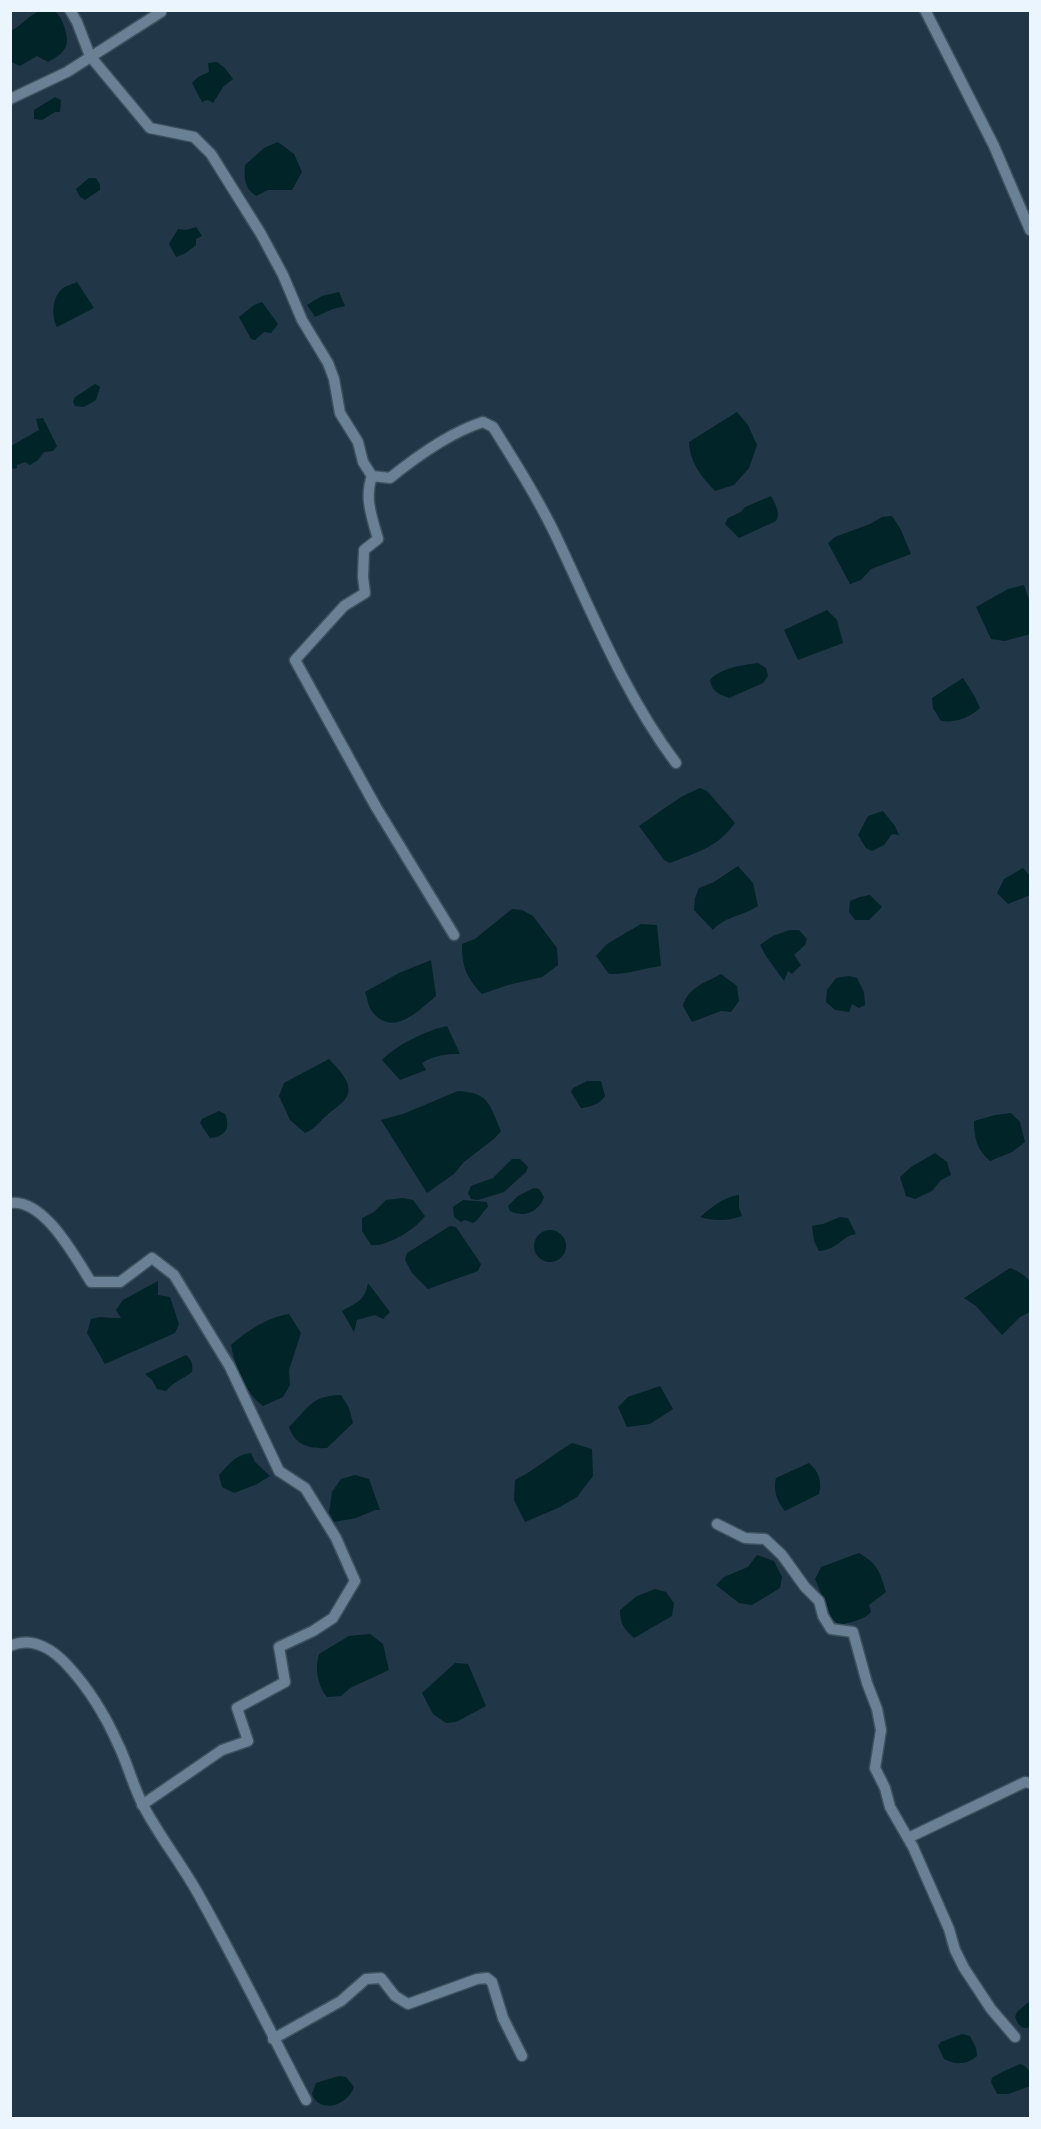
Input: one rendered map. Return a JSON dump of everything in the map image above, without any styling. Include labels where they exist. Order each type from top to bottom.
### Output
[{"type":"street","points":[[70,10],[90,56],[150,128],[195,136],[211,154],[261,234],[283,275],[302,320],[328,363],[334,379],[340,413],[358,442],[363,462],[372,476]]},
{"type":"street","points":[[10,99],[67,72],[133,31],[161,12],[160,10]]},
{"type":"street","points":[[925,10],[994,146],[1030,230]]},
{"type":"street","points":[[372,476],[390,478],[465,428],[483,422],[494,427],[554,531],[592,615],[634,699],[660,742],[676,763]]},
{"type":"street","points":[[372,476],[368,488],[369,505],[378,539],[364,550],[365,593],[344,606],[295,660],[376,807],[454,935]]},
{"type":"street","points":[[10,1203],[19,1202],[45,1216],[91,1282],[120,1282],[152,1258],[174,1275],[230,1367],[279,1471],[305,1488],[336,1538],[355,1581],[333,1618],[313,1631],[279,1647],[285,1682],[237,1708],[248,1742],[222,1750],[142,1805]]},
{"type":"street","points":[[717,1524],[745,1538],[765,1539],[782,1555],[805,1587],[819,1601],[823,1616],[831,1629],[853,1632],[867,1683],[877,1709],[881,1730],[875,1768],[885,1788],[890,1807],[908,1838],[964,1968],[991,2009],[1016,2037]]},
{"type":"street","points":[[10,1646],[20,1642],[36,1642],[68,1666],[102,1714],[119,1744],[142,1805],[200,1896],[306,2100]]},
{"type":"street","points":[[908,1838],[1025,1782],[1030,1783]]},
{"type":"street","points":[[273,2039],[341,2001],[366,1979],[381,1978],[395,1996],[408,2004],[477,1979],[487,1978],[492,1982],[503,2018],[522,2056]]},
{"type":"shaded area","points":[[40,11],[53,11],[58,14],[67,38],[65,49],[48,62],[37,56],[20,66],[11,62],[11,31]]},
{"type":"shaded area","points":[[217,62],[233,79],[223,87],[213,103],[208,100],[202,102],[192,83],[209,72],[208,63]]},
{"type":"shaded area","points":[[55,97],[61,100],[60,112],[55,112],[42,120],[34,119],[34,110]]},
{"type":"shaded area","points":[[278,142],[294,154],[302,172],[292,190],[268,190],[256,196],[249,190],[246,182],[245,165],[264,148]]},
{"type":"shaded area","points":[[89,178],[96,178],[100,190],[85,200],[80,197],[76,189]]},
{"type":"shaded area","points":[[196,227],[202,236],[196,239],[196,245],[176,257],[169,244],[178,229],[186,230]]},
{"type":"shaded area","points":[[77,282],[94,308],[57,327],[53,312],[57,296],[63,288]]},
{"type":"shaded area","points":[[339,292],[345,306],[315,317],[307,305],[322,296]]},
{"type":"shaded area","points":[[262,302],[278,324],[271,333],[264,332],[255,340],[251,339],[239,317],[254,305]]},
{"type":"shaded area","points":[[95,384],[100,387],[96,400],[84,407],[75,406],[73,402],[75,397]]},
{"type":"shaded area","points":[[737,412],[748,425],[757,445],[749,468],[734,485],[715,491],[697,469],[689,442]]},
{"type":"shaded area","points":[[43,418],[57,446],[53,451],[44,452],[30,465],[25,462],[13,469],[11,446],[39,430],[36,419]]},
{"type":"shaded area","points":[[771,496],[778,511],[776,521],[739,538],[725,524],[728,518],[741,512],[745,507]]},
{"type":"shaded area","points":[[892,516],[911,554],[871,569],[861,580],[850,584],[828,543],[835,537],[882,517]]},
{"type":"shaded area","points":[[1024,585],[1030,603],[1030,634],[1005,641],[991,639],[976,607],[1008,589]]},
{"type":"shaded area","points":[[827,610],[837,620],[843,643],[798,660],[784,630]]},
{"type":"shaded area","points":[[758,663],[766,668],[768,676],[763,683],[729,698],[719,694],[712,687],[710,680],[714,676],[732,668]]},
{"type":"shaded area","points":[[963,678],[980,708],[962,719],[941,721],[933,708],[932,698]]},
{"type":"shaded area","points":[[700,788],[707,791],[735,823],[714,844],[670,863],[664,860],[639,826],[681,797]]},
{"type":"shaded area","points":[[883,811],[899,835],[892,834],[884,845],[872,851],[866,848],[858,835],[868,816]]},
{"type":"shaded area","points":[[738,866],[753,883],[758,906],[723,922],[713,930],[694,910],[695,898],[699,888],[714,882]]},
{"type":"shaded area","points":[[1023,868],[1030,876],[1030,895],[1008,904],[997,893],[1004,879]]},
{"type":"shaded area","points":[[870,895],[882,907],[869,920],[855,920],[849,912],[850,901]]},
{"type":"shaded area","points":[[512,909],[522,910],[533,916],[557,948],[558,965],[542,977],[482,994],[466,971],[462,944],[475,939]]},
{"type":"shaded area","points":[[641,924],[657,925],[661,966],[609,974],[596,956],[607,944]]},
{"type":"shaded area","points":[[790,930],[799,930],[807,939],[805,945],[794,955],[801,965],[792,974],[788,971],[784,981],[760,945],[773,936]]},
{"type":"shaded area","points":[[431,960],[436,996],[421,1009],[405,1020],[396,1022],[387,1022],[371,1010],[365,992],[399,973]]},
{"type":"shaded area","points":[[721,974],[737,986],[739,1001],[731,1012],[721,1011],[692,1022],[683,1006],[685,1000],[698,986]]},
{"type":"shaded area","points":[[849,976],[857,978],[864,992],[865,1005],[859,1008],[852,1004],[849,1012],[835,1010],[826,1002],[827,990],[836,978]]},
{"type":"shaded area","points":[[447,1026],[460,1054],[431,1058],[422,1063],[426,1070],[400,1080],[382,1060],[412,1039]]},
{"type":"shaded area","points":[[329,1059],[340,1071],[349,1091],[341,1104],[305,1133],[290,1120],[279,1096],[284,1083]]},
{"type":"shaded area","points":[[587,1081],[601,1081],[605,1096],[595,1105],[581,1108],[571,1092],[573,1088]]},
{"type":"shaded area","points":[[458,1091],[483,1097],[491,1107],[501,1131],[464,1162],[454,1174],[427,1193],[381,1120],[403,1114]]},
{"type":"shaded area","points":[[219,1111],[225,1114],[227,1127],[220,1136],[210,1138],[200,1123],[202,1119]]},
{"type":"shaded area","points":[[1011,1113],[1020,1122],[1025,1142],[1012,1152],[990,1161],[977,1143],[974,1121]]},
{"type":"shaded area","points":[[935,1153],[947,1162],[951,1175],[941,1180],[932,1191],[915,1199],[906,1196],[900,1177],[911,1167]]},
{"type":"shaded area","points":[[512,1159],[520,1159],[528,1167],[526,1172],[504,1192],[478,1200],[471,1199],[468,1193],[471,1186],[493,1178]]},
{"type":"shaded area","points":[[534,1188],[539,1189],[544,1197],[535,1210],[526,1214],[510,1211],[508,1206],[518,1196]]},
{"type":"shaded area","points":[[739,1195],[739,1208],[742,1216],[721,1220],[700,1217],[723,1200]]},
{"type":"shaded area","points":[[403,1198],[413,1200],[425,1216],[401,1236],[385,1243],[371,1245],[362,1231],[362,1218],[374,1212],[386,1200]]},
{"type":"shaded area","points":[[463,1200],[487,1202],[488,1207],[473,1223],[465,1220],[461,1222],[454,1217],[453,1207]]},
{"type":"shaded area","points":[[840,1217],[848,1218],[856,1234],[847,1237],[832,1248],[819,1251],[814,1241],[812,1226]]},
{"type":"shaded area","points":[[450,1226],[456,1227],[481,1264],[478,1271],[428,1289],[412,1273],[405,1260],[407,1253]]},
{"type":"shaded area","points":[[550,1230],[561,1235],[566,1246],[561,1257],[550,1262],[539,1257],[534,1246],[539,1235]]},
{"type":"shaded area","points":[[1010,1268],[1025,1276],[1031,1284],[1030,1312],[1020,1317],[1002,1335],[976,1306],[964,1298]]},
{"type":"shaded area","points":[[158,1281],[158,1295],[170,1297],[179,1324],[175,1333],[105,1364],[87,1333],[91,1319],[121,1318],[116,1310],[123,1300]]},
{"type":"shaded area","points":[[368,1283],[390,1312],[383,1319],[375,1315],[357,1320],[354,1332],[342,1311],[362,1298]]},
{"type":"shaded area","points":[[289,1314],[301,1333],[289,1370],[290,1385],[283,1397],[263,1406],[246,1387],[235,1362],[231,1345],[258,1325]]},
{"type":"shaded area","points":[[186,1355],[192,1362],[192,1372],[166,1391],[157,1389],[145,1374]]},
{"type":"shaded area","points":[[660,1386],[673,1409],[650,1424],[627,1427],[618,1407],[628,1397]]},
{"type":"shaded area","points":[[341,1395],[349,1408],[353,1423],[327,1448],[309,1447],[299,1442],[289,1427],[311,1404],[323,1398]]},
{"type":"shaded area","points":[[572,1443],[592,1449],[593,1476],[577,1497],[525,1522],[514,1500],[515,1480]]},
{"type":"shaded area","points":[[251,1453],[255,1462],[270,1476],[234,1493],[222,1487],[219,1475],[236,1458]]},
{"type":"shaded area","points":[[809,1463],[819,1477],[819,1494],[785,1511],[776,1496],[776,1478]]},
{"type":"shaded area","points":[[355,1475],[369,1479],[380,1510],[334,1522],[329,1513],[332,1492],[341,1479]]},
{"type":"shaded area","points":[[859,1553],[877,1569],[886,1592],[869,1605],[871,1612],[868,1615],[839,1625],[832,1619],[815,1579],[821,1567]]},
{"type":"shaded area","points":[[757,1555],[774,1561],[782,1577],[780,1588],[752,1605],[739,1603],[716,1585],[724,1577],[748,1567]]},
{"type":"shaded area","points":[[655,1589],[666,1592],[674,1603],[672,1616],[634,1638],[623,1626],[620,1610],[637,1596]]},
{"type":"shaded area","points":[[370,1634],[383,1644],[389,1670],[350,1688],[341,1696],[327,1697],[318,1676],[319,1654],[349,1636]]},
{"type":"shaded area","points":[[455,1663],[468,1664],[486,1706],[456,1722],[446,1723],[433,1714],[422,1693]]},
{"type":"shaded area","points":[[1030,2001],[1030,2027],[1025,2028],[1015,2017],[1017,2012]]},
{"type":"shaded area","points":[[962,2034],[970,2036],[977,2056],[961,2063],[944,2059],[938,2046],[941,2042]]},
{"type":"shaded area","points":[[1020,2064],[1028,2070],[1030,2086],[1009,2094],[997,2094],[991,2082],[992,2078]]},
{"type":"shaded area","points":[[339,2076],[346,2077],[354,2087],[351,2093],[340,2103],[327,2106],[321,2104],[312,2094],[316,2083]]}]
